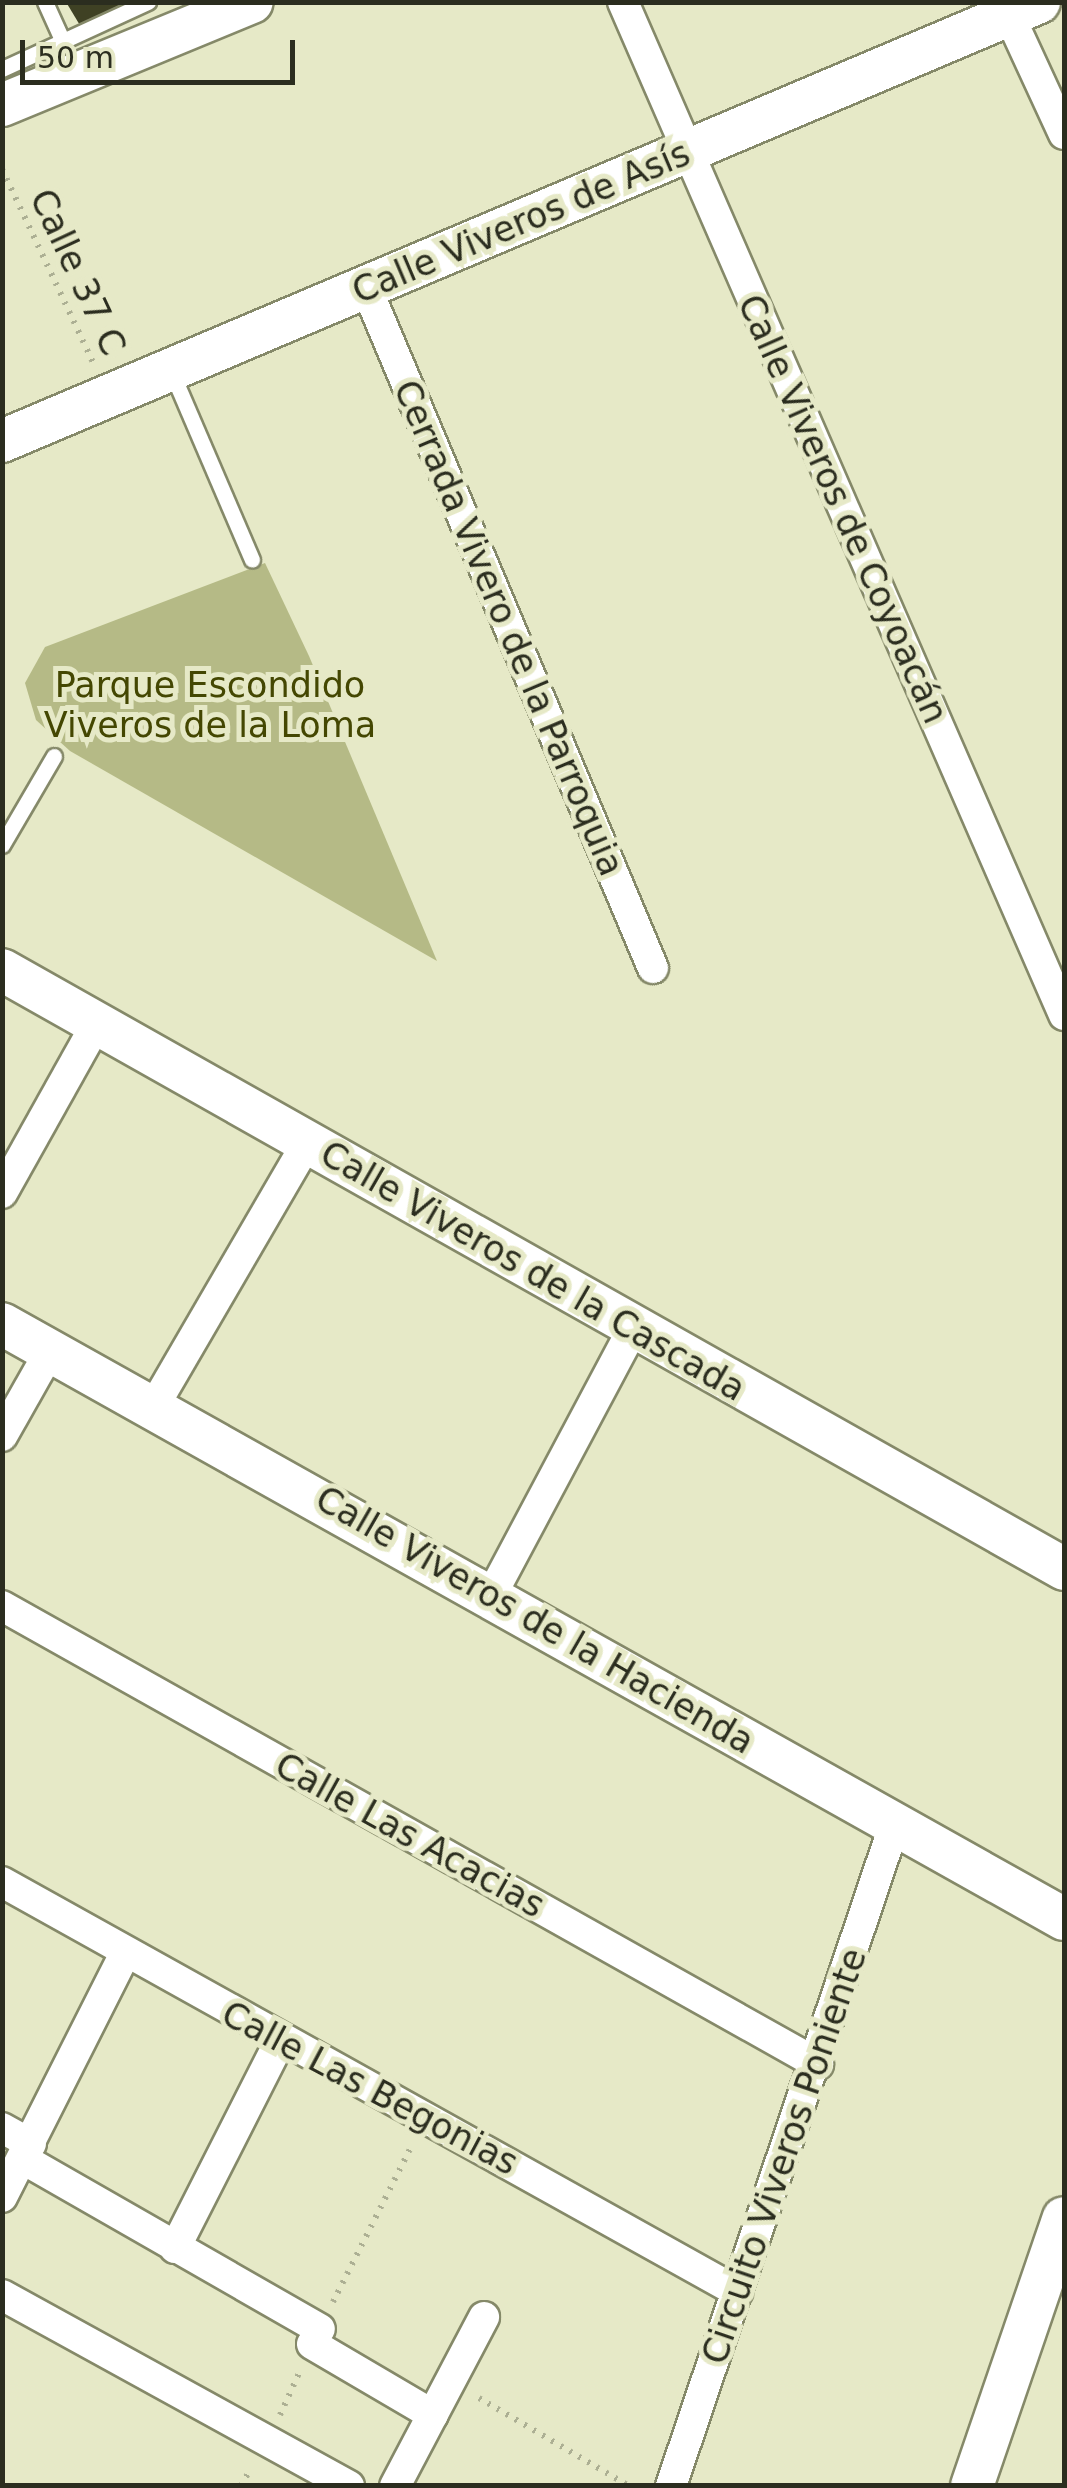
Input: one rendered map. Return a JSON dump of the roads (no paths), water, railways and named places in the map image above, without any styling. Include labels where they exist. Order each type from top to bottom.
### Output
[{"type":"street","points":[[2,105],[252,2]]},
{"type":"street","name":"Calle Viveros de Coyoacán","points":[[623,2],[1064,1015]]},
{"type":"street","points":[[1024,9],[1064,134]]},
{"type":"street","name":"Calle Viveros de Asís","points":[[2,441],[1024,9]]},
{"type":"street","name":"Cerrada Vivero de la Parroquia","points":[[366,287],[653,968]]},
{"type":"street","name":"Calle Viveros de la Cascada","points":[[2,970],[1064,1569]]},
{"type":"street","points":[[2,1193],[96,1026]]},
{"type":"street","points":[[154,1406],[306,1143]]},
{"type":"street","name":"Calle Viveros de la Hacienda","points":[[2,1324],[493,1592],[894,1826],[1064,1919]]},
{"type":"street","points":[[493,1592],[633,1329]]},
{"type":"street","points":[[2,1436],[50,1352]]},
{"type":"street","name":"Calle Las Acacias","points":[[2,1606],[818,2064]]},
{"type":"street","name":"Circuito Viveros Poniente","points":[[671,2486],[818,2064],[894,1826]]},
{"type":"street","name":"Calle Las Begonias","points":[[6,1891],[738,2292]]},
{"type":"street","points":[[2,2198],[124,1956]]},
{"type":"street","points":[[175,2248],[281,2039]]},
{"type":"street","points":[[2,2128],[27,2152],[433,2415]]},
{"type":"street","points":[[972,2486],[1064,2218]]},
{"type":"street","points":[[2,2295],[349,2486]]},
{"type":"street","points":[[395,2486],[484,2317]]},
{"type":"lane","points":[[44,2],[64,44]]},
{"type":"lane","points":[[2,69],[64,44],[148,2]]},
{"type":"lane","points":[[171,369],[252,560]]},
{"type":"lane","points":[[2,846],[54,756]]},
{"type":"park label","name":"Parque Escondido Viveros de la Loma","points":[[210,705]]}]
